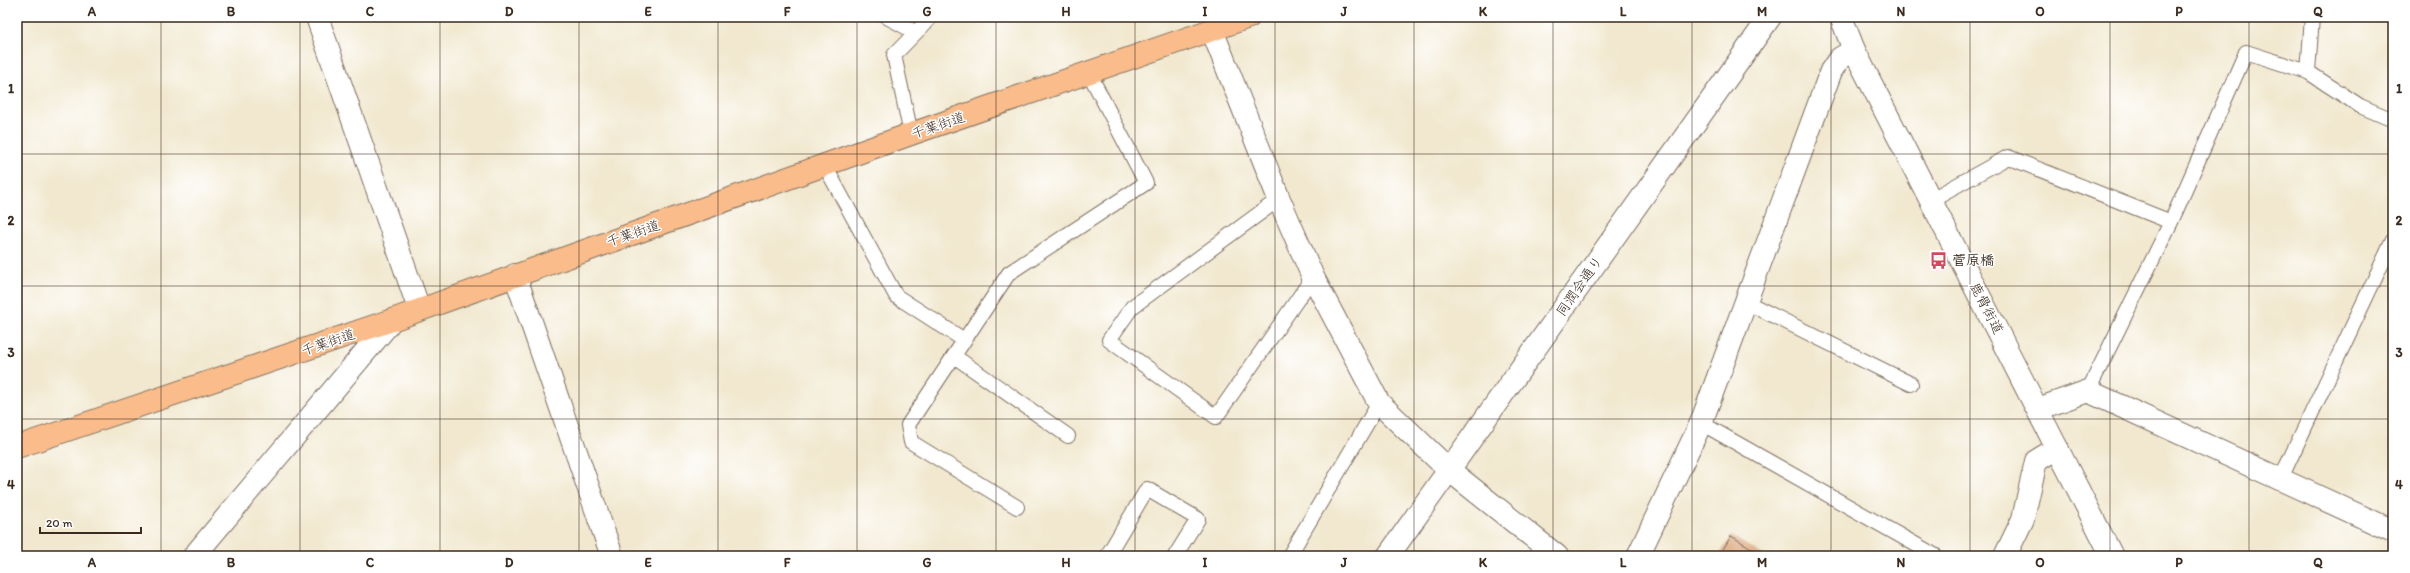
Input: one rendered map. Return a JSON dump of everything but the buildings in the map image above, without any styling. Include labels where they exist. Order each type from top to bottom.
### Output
[{"type":"highway","name":"千葉街道","points":[[17,447],[392,320],[419,309],[825,166],[911,134],[1249,17]]},
{"type":"street","points":[[317,17],[419,309]]},
{"type":"street","name":"同潤会通り","points":[[1388,556],[1770,17]]},
{"type":"street","name":"鹿骨街道","points":[[1841,17],[1854,50],[1932,199],[2112,556]]},
{"type":"street","points":[[1212,30],[1279,199],[1314,277],[1379,402],[1449,470],[1557,556]]},
{"type":"street","points":[[1638,556],[1701,423],[1831,70],[1839,59],[1854,50]]},
{"type":"street","points":[[514,275],[612,556]]},
{"type":"street","points":[[194,556],[392,320]]},
{"type":"street","points":[[2038,409],[2088,390],[2393,531]]},
{"type":"street","points":[[2005,556],[2023,519],[2036,462],[2057,448]]},
{"type":"lane","points":[[887,17],[915,32]]},
{"type":"lane","points":[[911,134],[894,55],[931,17]]},
{"type":"lane","points":[[2308,72],[2312,17]]},
{"type":"lane","points":[[2088,390],[2172,222],[2246,52],[2308,72],[2360,106],[2393,120]]},
{"type":"lane","points":[[1017,507],[910,442],[908,426],[1009,273],[1146,183],[1089,73]]},
{"type":"lane","points":[[1932,199],[2008,157],[2172,222]]},
{"type":"lane","points":[[825,166],[896,296],[964,340]]},
{"type":"lane","points":[[1279,199],[1132,307],[1109,340],[1216,417],[1314,277]]},
{"type":"lane","points":[[2280,478],[2393,240]]},
{"type":"lane","points":[[1746,302],[1911,384]]},
{"type":"lane","points":[[954,356],[1068,436]]},
{"type":"lane","points":[[1289,556],[1379,402]]},
{"type":"lane","points":[[1701,423],[1936,556]]},
{"type":"lane","points":[[1107,556],[1147,489],[1198,519],[1175,556]]},
{"type":"place","name":"菅原橋","points":[[1939,260]]}]
